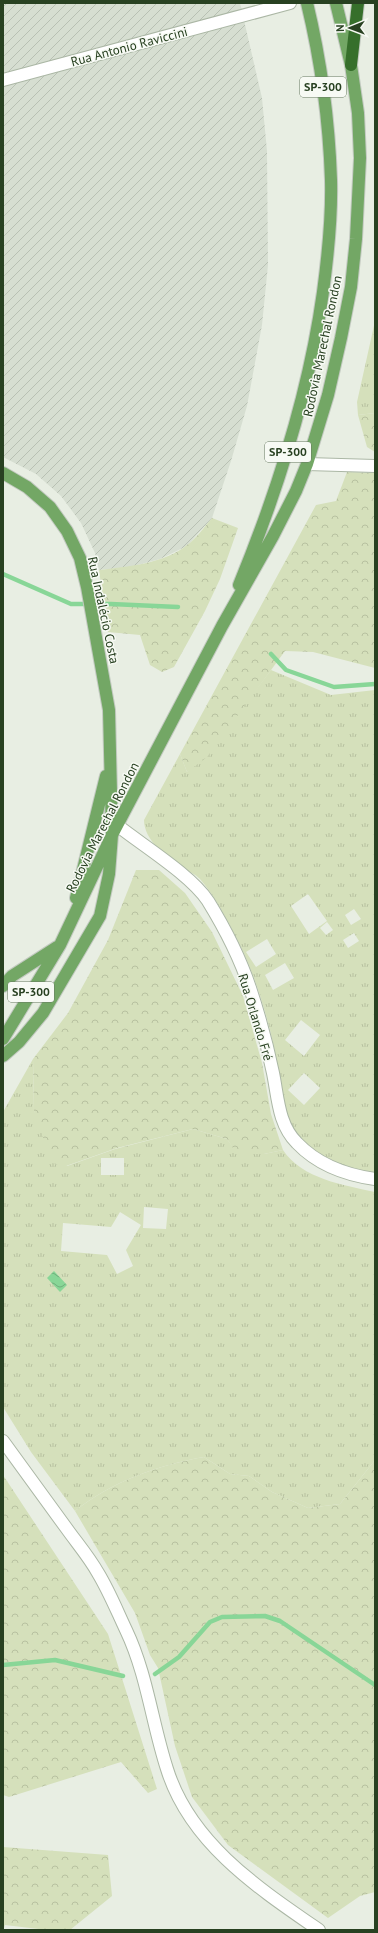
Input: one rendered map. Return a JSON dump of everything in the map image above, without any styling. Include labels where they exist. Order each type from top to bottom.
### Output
[{"type":"highway","points":[[351,65],[358,3]]},
{"type":"main road","name":"Rodovia Marechal Rondon","points":[[222,626],[260,536],[296,424],[318,328],[326,271],[330,225],[331,181],[329,145],[324,92],[307,3]]},
{"type":"main road","name":"Rodovia Marechal Rondon","points":[[3,1039],[60,945],[114,830],[222,626],[273,536],[307,464],[328,395],[351,287],[356,239],[360,158],[358,113],[351,65],[336,3]]},
{"type":"main road","name":"Rua Indalécio Costa","points":[[3,473],[27,487],[50,507],[68,531],[80,558],[95,628],[109,710],[114,830],[109,874],[100,916],[43,1012],[19,1042],[3,1056]]},
{"type":"main road","name":"Rua Indalécio Costa","points":[[71,922],[110,760]]},
{"type":"main road","points":[[3,986],[12,976],[60,945]]},
{"type":"main road","points":[[3,1042],[19,1042]]},
{"type":"street","name":"Rua Antonio Raviccini","points":[[3,80],[290,3]]},
{"type":"street","points":[[307,464],[375,466]]},
{"type":"street","name":"Rua Orlando Fré","points":[[114,830],[191,882],[207,900],[232,946],[250,987],[272,1072],[279,1108],[285,1126],[296,1143],[310,1154],[345,1173],[375,1179]]},
{"type":"street","points":[[3,1441],[98,1572],[128,1632],[149,1697],[167,1769],[178,1796],[193,1824],[213,1846],[260,1888],[319,1930]]},
{"type":"shaded area","points":[[3,3],[240,3],[262,98],[267,151],[268,265],[262,325],[247,406],[212,518],[187,546],[160,559],[130,567],[99,570],[95,553],[81,523],[61,496],[36,474],[3,457]]},
{"type":"green space","points":[[375,321],[375,413],[358,415],[357,402]]},
{"type":"green space","points":[[375,413],[375,452],[367,447],[358,415]]},
{"type":"green space","points":[[347,472],[375,473],[375,668],[313,652],[285,651],[207,757],[187,772],[180,754],[316,505],[336,501]]},
{"type":"green space","points":[[212,518],[238,528],[220,579],[205,611],[174,667],[162,672],[150,665],[140,635],[108,632],[99,570],[145,563],[168,556],[191,542]]},
{"type":"green space","points":[[271,670],[331,695],[375,690],[375,1173],[345,1169],[334,1164],[309,1146],[300,1138],[293,1128],[281,1094],[274,1047],[263,1006],[249,966],[238,941],[211,893],[200,879],[163,853],[152,841],[145,827],[144,820],[180,754],[187,772],[245,704]],"holes":[[[308,894],[327,921],[309,934],[291,906]],[[354,909],[361,919],[351,925],[345,915]],[[327,922],[333,930],[326,935],[320,928]],[[354,933],[359,941],[348,948],[343,940]],[[267,939],[276,954],[256,967],[246,952]],[[285,963],[294,978],[273,990],[265,975]],[[301,1020],[320,1035],[304,1056],[285,1040]],[[304,1073],[320,1088],[304,1105],[288,1090]]]},
{"type":"green space","points":[[136,870],[159,870],[185,893],[212,932],[243,996],[262,1063],[271,1114],[283,1150],[264,1154],[237,1154],[227,1139],[193,1129],[117,1148],[66,1166],[52,1163],[34,1111],[33,1059],[68,1013],[108,940]]},
{"type":"green space","points":[[33,1059],[34,1111],[67,1166],[115,1149],[193,1129],[227,1139],[238,1154],[264,1154],[283,1150],[291,1160],[312,1174],[337,1183],[375,1192],[375,1460],[340,1504],[308,1508],[272,1492],[249,1476],[230,1474],[204,1457],[187,1460],[136,1476],[104,1491],[75,1511],[31,1452],[3,1407],[3,1112]],"holes":[[[101,1158],[124,1158],[124,1175],[101,1175]],[[144,1207],[168,1209],[166,1229],[143,1228]],[[120,1212],[141,1225],[126,1250],[133,1266],[117,1274],[107,1255],[61,1251],[63,1223],[111,1227]]]},
{"type":"green space","points":[[204,1457],[230,1474],[249,1476],[272,1492],[308,1508],[340,1504],[375,1460],[375,1892],[360,1896],[328,1918],[228,1845],[192,1797],[175,1746],[158,1668],[150,1655],[135,1613],[75,1511],[104,1491],[136,1476],[187,1460]]},
{"type":"green space","points":[[3,1475],[108,1634],[157,1789],[148,1793],[121,1762],[9,1797],[3,1795]]},
{"type":"green space","points":[[3,1847],[108,1855],[112,1896],[70,1930],[47,1930],[5,1925],[3,1930]]},
{"type":"water","points":[[54,1271],[67,1285],[60,1292],[47,1278]]},
{"type":"waterway","points":[[3,574],[71,604],[178,607]]},
{"type":"waterway","points":[[271,654],[286,670],[334,687],[375,684]]},
{"type":"waterway","points":[[155,1674],[179,1657],[210,1622],[222,1617],[265,1616],[280,1621],[375,1685]]},
{"type":"waterway","points":[[3,1665],[55,1660],[123,1676]]}]
